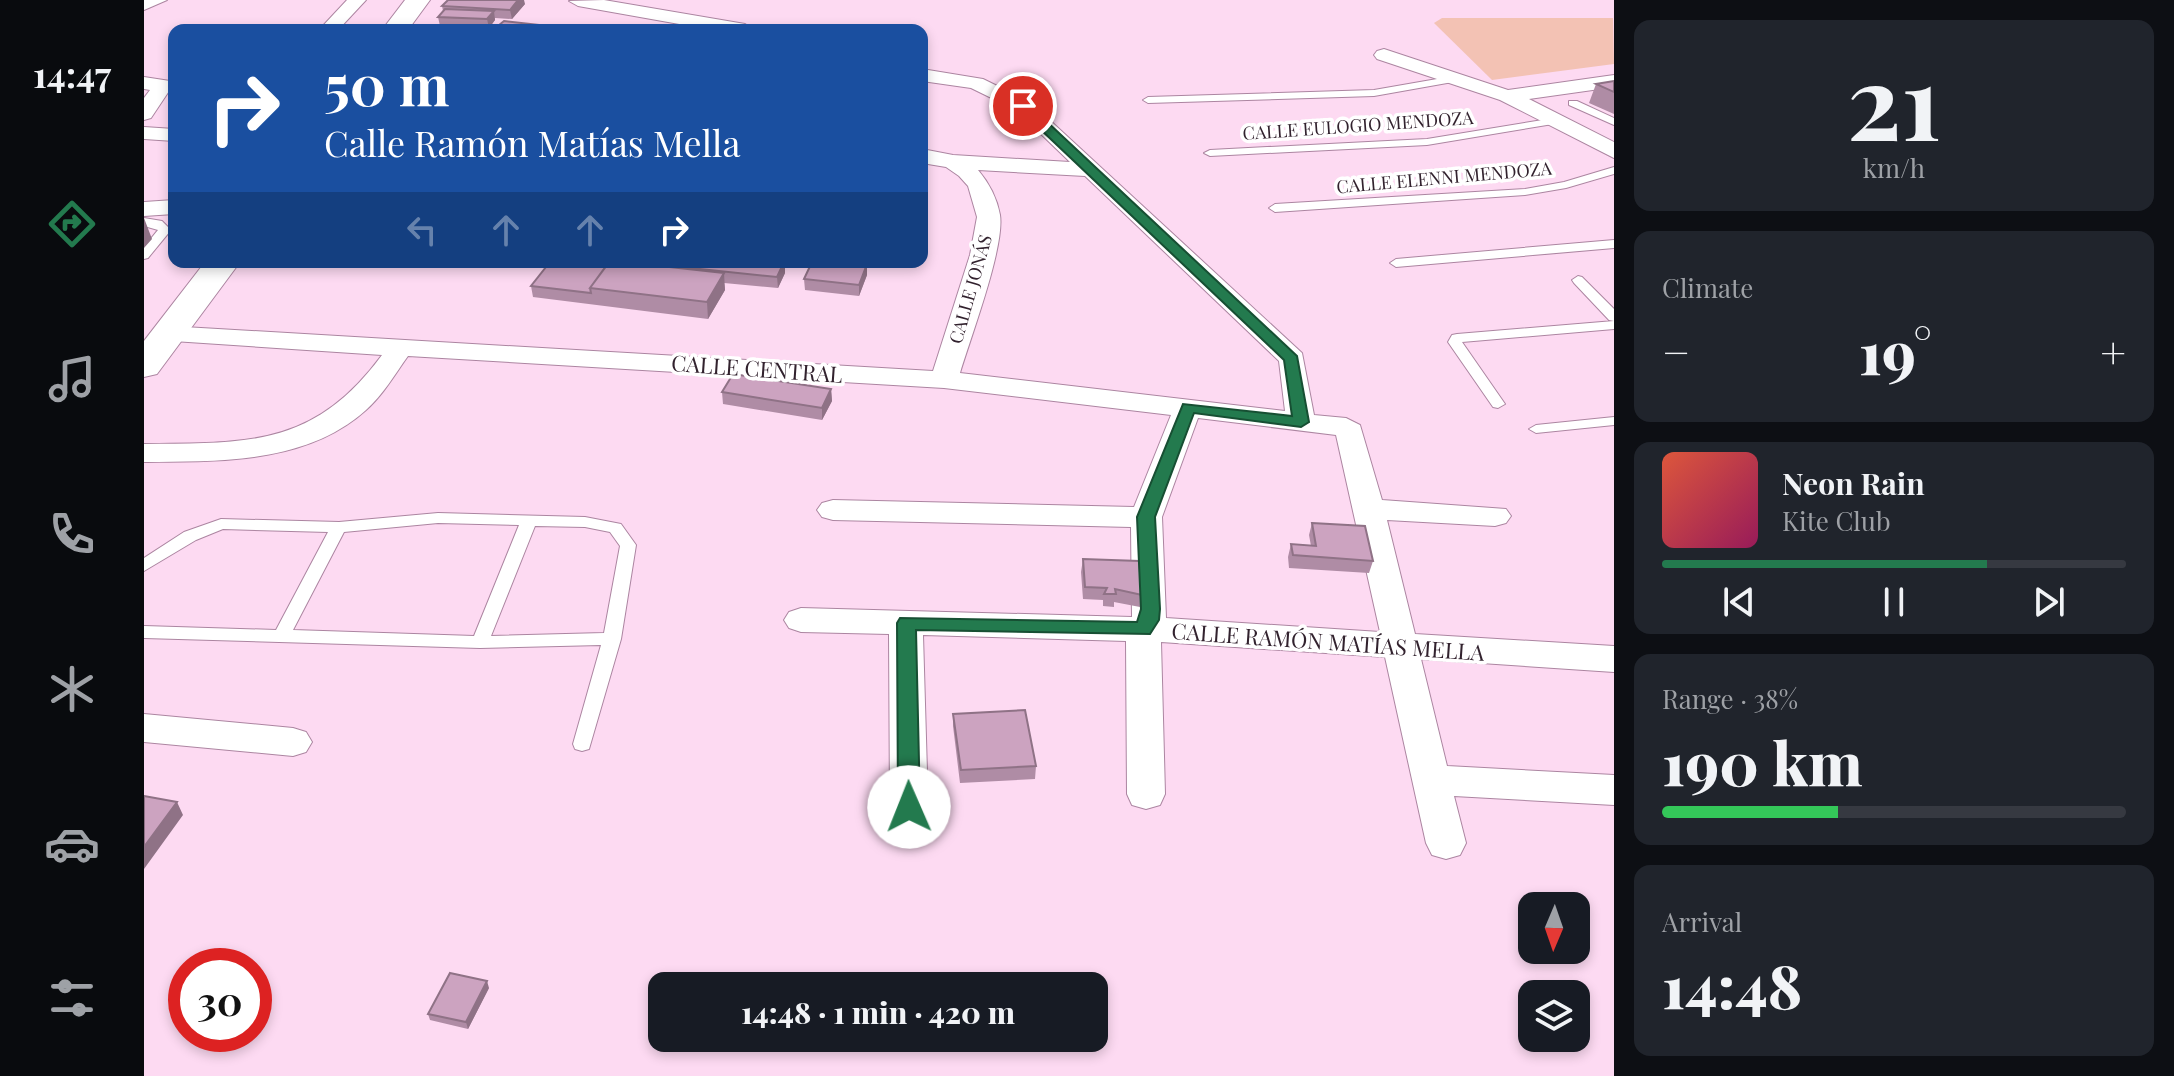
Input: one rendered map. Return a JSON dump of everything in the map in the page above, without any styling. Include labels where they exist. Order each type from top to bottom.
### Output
[{"type":"main road","points":[[400,24],[418,0]]},
{"type":"main road","points":[[144,366],[218,268]]},
{"type":"street","points":[[144,5],[158,0]]},
{"type":"street","points":[[334,24],[357,0]]},
{"type":"street","points":[[578,1],[710,24]]},
{"type":"street","points":[[1384,55],[1507,96],[1614,151]]},
{"type":"street","points":[[928,76],[988,87],[1023,106],[1292,359],[1301,422]]},
{"type":"street","points":[[1507,96],[1614,81]]},
{"type":"street","points":[[144,83],[163,85],[144,114]]},
{"type":"street","points":[[144,133],[168,135]]},
{"type":"street","points":[[928,157],[953,162],[1091,170]]},
{"type":"street","name":"CALLE JONÁS","points":[[944,380],[982,255],[989,217],[979,185],[967,171],[953,162]]},
{"type":"street","points":[[144,209],[168,207]]},
{"type":"street","name":"CALLE CENTRAL","points":[[167,334],[944,380],[1346,427],[1350,431],[1368,509]]},
{"type":"street","points":[[144,453],[230,452],[261,448],[330,424],[374,384],[402,346]]},
{"type":"street","points":[[1146,794],[1143,629],[1149,620],[1150,609],[1146,517],[1188,408]]},
{"type":"street","points":[[1446,843],[1368,509],[1495,516]]},
{"type":"street","points":[[833,510],[1146,517]]},
{"type":"street","name":"CALLE RAMÓN MATÍAS MELLA","points":[[801,620],[1143,629],[1614,659]]},
{"type":"street","points":[[906,623],[909,807]]},
{"type":"street","points":[[144,728],[293,742]]},
{"type":"street","points":[[1431,780],[1614,790]]},
{"type":"lane","points":[[1148,100],[1374,93],[1460,78]]},
{"type":"lane","points":[[1573,103],[1614,122]]},
{"type":"lane","name":"CALLE EULOGIO MENDOZA","points":[[1210,153],[1427,142],[1555,121]]},
{"type":"lane","name":"CALLE ELENNI MENDOZA","points":[[1275,208],[1525,192],[1566,185],[1614,170]]},
{"type":"lane","points":[[144,222],[158,224],[165,230],[144,255]]},
{"type":"lane","points":[[1396,263],[1614,244]]},
{"type":"lane","points":[[1578,280],[1614,317]]},
{"type":"lane","points":[[1498,404],[1455,342],[1457,338],[1614,325]]},
{"type":"lane","points":[[1536,429],[1614,421]]},
{"type":"lane","points":[[144,566],[190,536],[221,524],[339,527],[438,518],[585,522],[615,528],[628,545],[612,639],[582,744]]},
{"type":"lane","points":[[480,642],[529,520]]},
{"type":"lane","points":[[282,634],[339,527]]},
{"type":"lane","points":[[144,632],[480,642],[612,639]]},
{"type":"shaded area","points":[[1442,18],[1613,18],[1614,64],[1492,80],[1434,23]]},
{"type":"building","points":[[448,0],[518,0],[510,10],[442,6]]},
{"type":"building","points":[[445,9],[494,11],[487,19],[438,17]]},
{"type":"building","points":[[504,21],[530,24],[500,24]]},
{"type":"building","points":[[1614,81],[1614,92],[1596,84]]},
{"type":"building","points":[[545,268],[605,268],[590,288],[591,293],[531,286]]},
{"type":"building","points":[[605,268],[679,268],[724,273],[707,302],[590,288]]},
{"type":"building","points":[[691,268],[781,268],[777,277]]},
{"type":"building","points":[[809,268],[865,268],[859,285],[804,279]]},
{"type":"building","points":[[733,374],[831,389],[822,408],[722,392]]},
{"type":"building","points":[[1312,523],[1365,526],[1373,561],[1293,555],[1291,544],[1316,546]]},
{"type":"building","points":[[1083,559],[1139,561],[1142,595],[1115,589],[1116,594],[1104,594],[1107,588],[1085,587]]},
{"type":"building","points":[[1025,710],[1036,766],[961,770],[953,714]]},
{"type":"building","points":[[144,796],[177,802],[144,847]]},
{"type":"building","points":[[450,973],[487,981],[466,1022],[428,1014]]},
{"type":"route","points":[[909,807],[906,623],[1143,629],[1149,620],[1150,609],[1146,517],[1188,408],[1301,422],[1292,359],[1023,106]]}]
